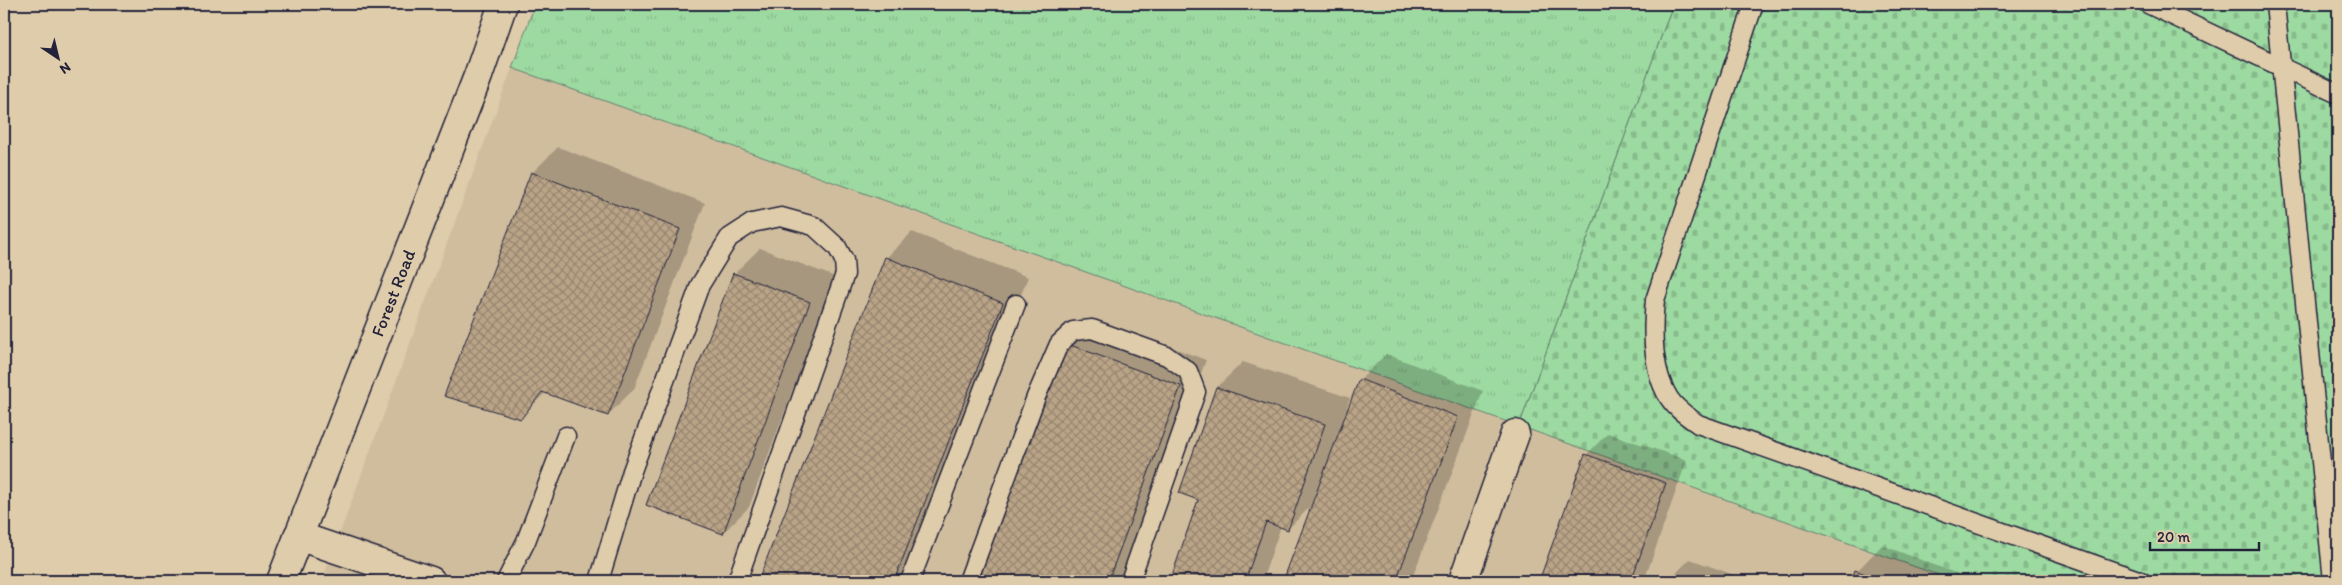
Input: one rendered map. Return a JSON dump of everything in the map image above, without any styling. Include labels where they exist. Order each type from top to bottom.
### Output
[{"type":"street","name":"Forest Road","points":[[281,581],[478,76],[503,4]]},
{"type":"street","points":[[1463,581],[1516,434]]},
{"type":"street","points":[[298,536],[431,581]]},
{"type":"lane","points":[[1754,4],[1655,300],[1653,323],[1660,379],[1669,399],[1681,412],[1698,424],[2141,581]]},
{"type":"lane","points":[[2148,4],[2338,94]]},
{"type":"lane","points":[[2275,4],[2333,581]]},
{"type":"lane","points":[[599,581],[632,471],[700,285],[729,238],[752,223],[781,217],[814,226],[837,247],[844,260],[845,274],[737,581]]},
{"type":"lane","points":[[910,581],[1016,304]]},
{"type":"lane","points":[[968,581],[1036,397],[1059,344],[1073,331],[1092,329],[1166,356],[1188,371],[1196,392],[1130,581]]},
{"type":"lane","points":[[506,581],[526,541],[566,436]]},
{"type":"shaded area","points":[[512,68],[1686,486],[1855,544],[1955,581],[322,581]]},
{"type":"green space","points":[[535,4],[1673,4],[1519,426],[512,68]]},
{"type":"green space","points":[[1673,4],[2338,4],[2338,581],[1955,581],[1519,426]]},
{"type":"building","points":[[531,172],[680,229],[608,416],[542,392],[521,419],[444,396]]},
{"type":"building","points":[[885,257],[1003,303],[894,581],[758,581]]},
{"type":"building","points":[[733,273],[810,302],[723,534],[646,505]]},
{"type":"building","points":[[1065,343],[1181,386],[1108,581],[975,581]]},
{"type":"building","points":[[1359,379],[1458,417],[1396,581],[1283,581]]},
{"type":"building","points":[[1216,387],[1325,424],[1288,530],[1266,522],[1245,581],[1170,581],[1198,500],[1179,493]]},
{"type":"building","points":[[1585,454],[1666,483],[1631,581],[1539,581]]},
{"type":"building","points":[[1855,570],[1883,581],[1851,581]]}]
